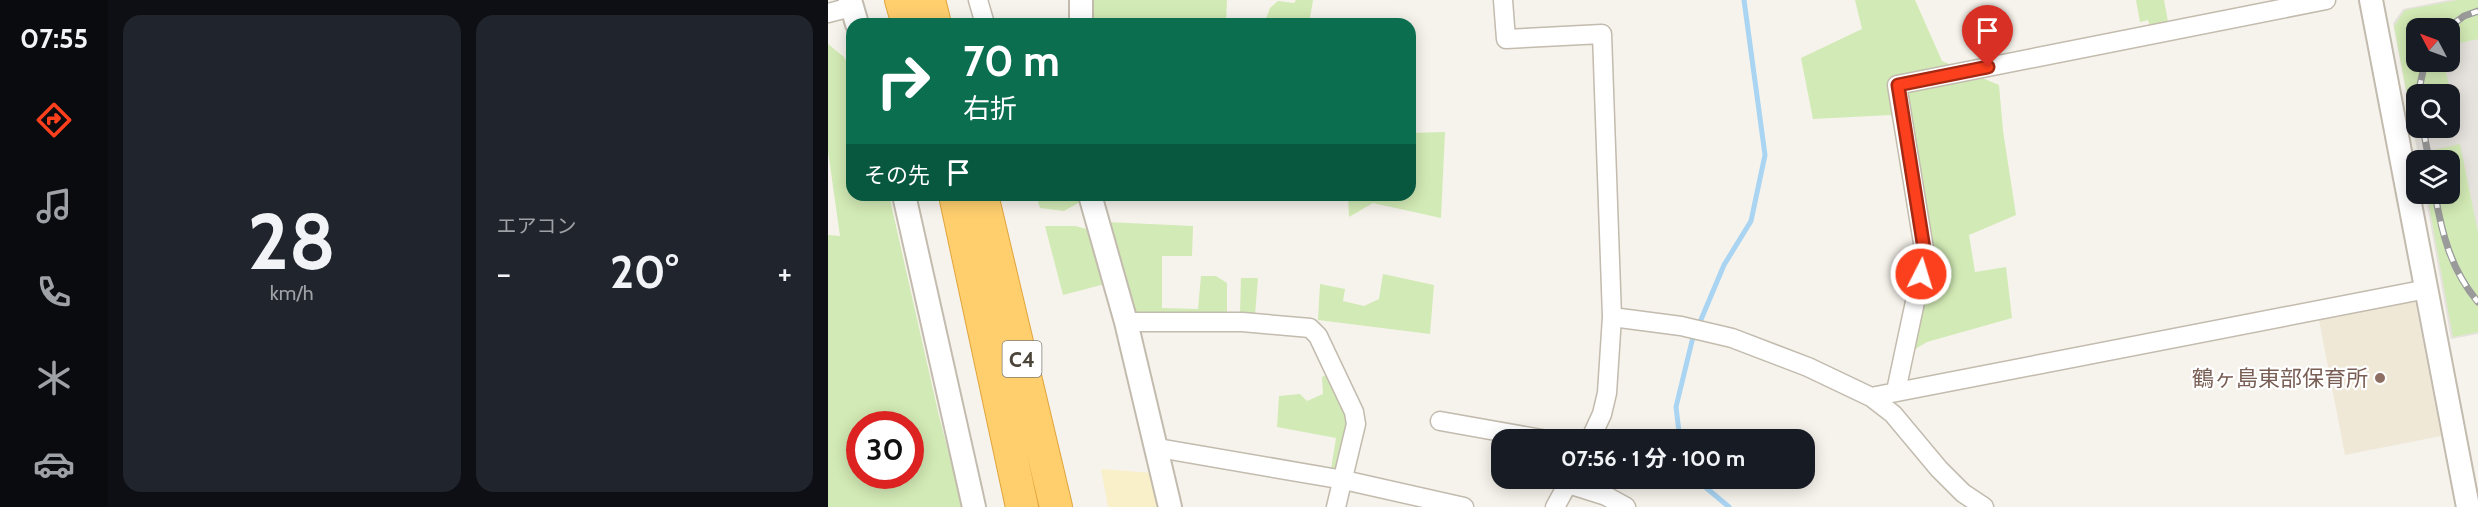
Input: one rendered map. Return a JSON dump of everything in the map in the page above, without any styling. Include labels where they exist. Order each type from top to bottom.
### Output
[{"type":"highway","points":[[901,0],[906,18]]},
{"type":"highway","points":[[929,0],[934,18]]},
{"type":"highway","name":"C4","points":[[971,204],[1022,507]]},
{"type":"highway","name":"C4","points":[[971,204],[1056,507]]},
{"type":"street","points":[[978,0],[983,18]]},
{"type":"street","points":[[1081,0],[1081,18]]},
{"type":"street","points":[[1503,0],[1506,39],[1602,34],[1612,317],[1607,393],[1602,414],[1595,429]]},
{"type":"street","points":[[1896,391],[1925,255],[1898,85],[2326,0]]},
{"type":"street","points":[[2371,0],[2468,507]]},
{"type":"street","points":[[828,13],[853,10]]},
{"type":"street","points":[[905,201],[974,507]]},
{"type":"street","points":[[1092,201],[1126,322],[1158,448],[1170,507]]},
{"type":"street","points":[[1871,397],[2427,289]]},
{"type":"street","points":[[1612,317],[1681,326],[1732,338],[1808,367],[1871,397],[1893,414],[1939,469],[1964,493],[1984,507]]},
{"type":"street","points":[[1126,322],[1242,322],[1310,328],[1318,336],[1354,412],[1356,424],[1336,507]]},
{"type":"street","points":[[1440,421],[1491,430]]},
{"type":"street","points":[[1158,448],[1344,480],[1464,507]]},
{"type":"street","points":[[1555,507],[1565,489]]},
{"type":"street","points":[[1589,489],[1626,507]]},
{"type":"shaded area","points":[[2448,0],[2478,0],[2478,334],[2451,339],[2427,204],[2460,204],[2460,150],[2417,150],[2415,138],[2460,138],[2460,84],[2406,84],[2406,92],[2393,23],[2403,9]]},
{"type":"shaded area","name":"鶴ヶ島東部保育所","points":[[2415,301],[2441,436],[2345,455],[2319,320]]},
{"type":"green space","points":[[1088,0],[1227,0],[1226,18],[1087,18]]},
{"type":"green space","points":[[1296,0],[1313,0],[1310,18],[1266,18],[1270,8],[1278,1],[1294,3]]},
{"type":"green space","points":[[1855,0],[1915,0],[1942,61],[1999,85],[2003,131],[2016,215],[1969,235],[1975,272],[2006,267],[2012,318],[1927,342],[1899,359],[1919,255],[1907,181],[1891,115],[1813,119],[1801,58],[1862,29]]},
{"type":"green space","points":[[2136,0],[2164,0],[2169,27],[2151,30],[2148,20],[2140,22]]},
{"type":"green space","points":[[2458,0],[2478,0],[2478,39],[2460,43],[2460,18],[2406,18],[2406,72],[2446,72],[2449,84],[2406,84],[2406,89],[2394,26],[2405,10]]},
{"type":"green space","points":[[828,44],[846,61],[846,201],[890,201],[939,416],[963,507],[828,507],[828,235],[840,236],[828,151]]},
{"type":"green space","points":[[1445,132],[1441,218],[1373,203],[1349,217],[1348,201],[1416,201],[1416,133]]},
{"type":"green space","points":[[2460,144],[2478,233],[2478,332],[2453,337],[2429,204],[2460,204],[2460,150],[2433,150]]},
{"type":"green space","points":[[1038,201],[1080,201],[1064,211],[1040,208]]},
{"type":"green space","points":[[1106,222],[1193,226],[1192,256],[1162,256],[1162,308],[1198,309],[1201,276],[1216,276],[1227,283],[1227,316],[1134,317]]},
{"type":"green space","points":[[1045,226],[1075,226],[1090,230],[1105,284],[1063,295]]},
{"type":"green space","points":[[1383,274],[1434,285],[1430,334],[1318,320],[1320,284],[1345,289],[1343,301],[1364,306],[1379,299]]},
{"type":"green space","points":[[1241,278],[1258,278],[1255,315],[1240,314]]},
{"type":"green space","points":[[1328,374],[1346,412],[1348,423],[1337,469],[1331,469],[1336,438],[1277,427],[1279,396],[1300,394],[1307,401],[1323,394],[1322,377]]},
{"type":"sand","points":[[1101,469],[1153,473],[1160,507],[1108,507]]},
{"type":"waterway","points":[[1679,429],[1676,407],[1692,341],[1724,265],[1751,221],[1765,155],[1744,0]]},
{"type":"waterway","points":[[1708,489],[1729,507]]},
{"type":"railway","points":[[2460,19],[2478,11]]},
{"type":"railway","points":[[2420,84],[2423,72]]},
{"type":"railway","points":[[2425,138],[2427,150]]},
{"type":"railway","points":[[2437,204],[2454,264],[2478,302]]},
{"type":"place","name":"鶴ヶ島東部保育所","points":[[2380,378]]},
{"type":"route","points":[[1921,274],[1925,255],[1898,85],[1988,67]]}]
